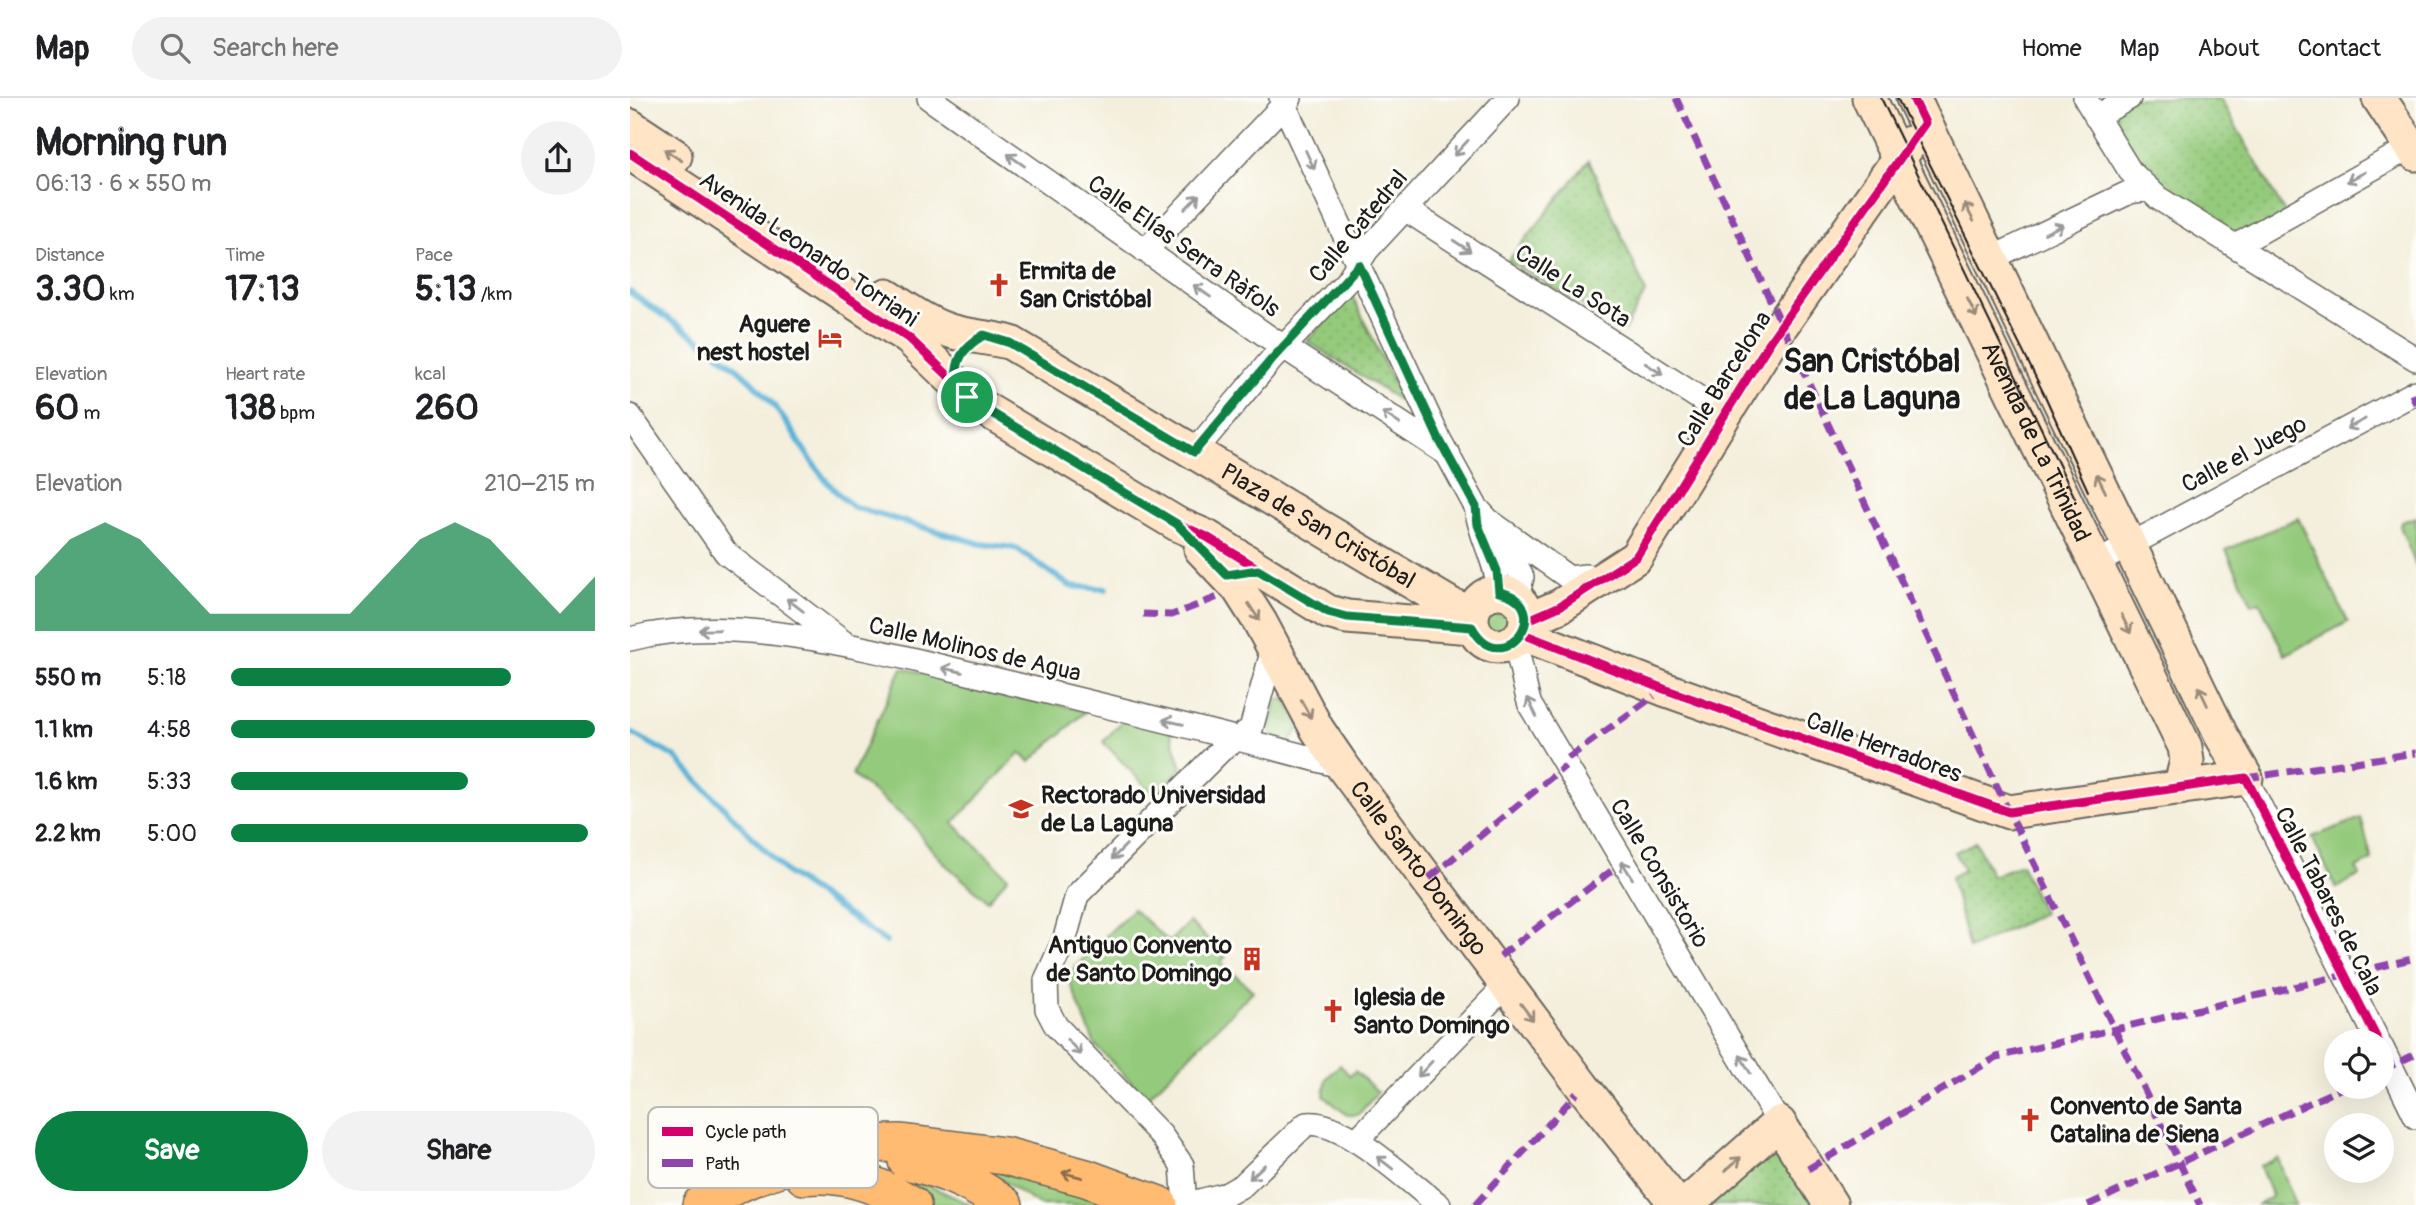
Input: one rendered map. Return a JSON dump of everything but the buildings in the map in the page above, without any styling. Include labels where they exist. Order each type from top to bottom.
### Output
[{"type":"main road","name":"Avenida de La Trinidad","points":[[1869,98],[2185,747]]},
{"type":"main road","points":[[2379,98],[2414,149]]},
{"type":"main road","name":"Avenida de La Trinidad","points":[[1919,111],[2131,544],[2221,735],[2246,778]]},
{"type":"main road","name":"Calle Barcelona","points":[[1516,618],[1560,606],[1636,557],[1780,325],[1899,158],[1919,111]]},
{"type":"main road","name":"Avenida Leonardo Torriani","points":[[630,126],[921,319],[951,332],[984,335]]},
{"type":"main road","name":"Avenida Leonardo Torriani","points":[[630,153],[909,338],[957,388]]},
{"type":"main road","name":"Calle Barcelona","points":[[1577,577],[1616,562],[1763,325],[1780,325]]},
{"type":"main road","points":[[957,388],[956,363],[962,352],[984,335]]},
{"type":"main road","name":"Plaza de San Cristóbal","points":[[984,335],[1010,343],[1472,620]]},
{"type":"main road","name":"Calle Santo Domingo","points":[[957,388],[980,406],[1177,524],[1242,573],[1273,649],[1317,729],[1343,767],[1506,985],[1677,1205]]},
{"type":"main road","points":[[1365,618],[1377,610],[1384,597],[1389,568]]},
{"type":"main road","name":"Plaza de San Cristóbal","points":[[1242,573],[1328,612],[1365,618],[1472,620]]},
{"type":"main road","points":[[1488,594],[1516,618],[1502,647],[1489,645],[1478,638],[1472,620],[1478,602],[1488,594]]},
{"type":"main road","name":"Calle Herradores","points":[[1516,618],[1664,689],[2009,812],[2246,778]]},
{"type":"main road","points":[[2180,788],[2187,761],[2185,747],[2203,747],[2221,735]]},
{"type":"main road","points":[[1686,1205],[1779,1124],[1831,1205]]},
{"type":"main road","points":[[878,1143],[1004,1156],[1086,1178],[1159,1205]]},
{"type":"main road","points":[[878,1157],[890,1157],[932,1166],[984,1189],[1004,1205]]},
{"type":"main road","points":[[878,1187],[912,1205]]},
{"type":"main road","points":[[701,1205],[731,1188]]},
{"type":"main road","points":[[729,1205],[761,1188]]},
{"type":"street","name":"Calle Elías Serra Ràfols","points":[[929,98],[1283,348],[1449,454]]},
{"type":"street","name":"Calle Catedral","points":[[1194,452],[1359,265],[1367,250],[1508,98]]},
{"type":"street","points":[[2129,98],[2091,108],[2130,171],[2149,189],[2416,359]]},
{"type":"street","points":[[1145,251],[1285,100],[1359,265],[1476,507],[1498,528],[1577,577]]},
{"type":"street","points":[[2237,245],[2414,149]]},
{"type":"street","points":[[1992,258],[2130,192],[2149,189]]},
{"type":"street","name":"Calle La Sota","points":[[1405,209],[1713,407]]},
{"type":"street","name":"Calle el Juego","points":[[2096,563],[2416,392]]},
{"type":"street","name":"Calle Molinos de Agua","points":[[630,416],[726,553],[849,647],[1239,737],[1343,767]]},
{"type":"street","points":[[1476,507],[1478,525],[1516,618]]},
{"type":"street","points":[[1498,528],[1522,577],[1516,618]]},
{"type":"street","points":[[1516,618],[1537,583],[1577,577]]},
{"type":"street","name":"Calle Consistorio","points":[[1516,618],[1522,683],[1530,705],[1779,1124]]},
{"type":"street","points":[[630,639],[709,629],[751,631],[849,647]]},
{"type":"street","points":[[1273,649],[1251,729],[1221,750],[1077,895],[1065,938],[1046,980],[1047,1009],[1056,1027],[1161,1135],[1182,1165],[1184,1205],[1227,1194],[1243,1185],[1306,1124],[1318,1122],[1356,1141],[1439,1205]]},
{"type":"street","name":"Calle Tabares de Cala","points":[[2246,778],[2372,1029]]},
{"type":"street","points":[[1356,1141],[1506,985]]},
{"type":"street","points":[[2394,1072],[2416,1117]]},
{"type":"green space","points":[[2129,98],[2220,98],[2286,215],[2237,245],[2158,198],[2096,117]]},
{"type":"green space","points":[[1589,160],[1646,292],[1624,330],[1508,261]]},
{"type":"green space","points":[[1351,293],[1403,403],[1307,341]]},
{"type":"green space","points":[[2416,517],[2416,566],[2400,526],[2401,522]]},
{"type":"green space","points":[[2298,518],[2348,622],[2285,655],[2259,601],[2252,604],[2226,550]]},
{"type":"green space","points":[[1499,604],[1510,609],[1515,620],[1510,631],[1499,636],[1488,631],[1483,620],[1488,609]]},
{"type":"green space","points":[[902,668],[1086,711],[1030,762],[1020,753],[953,823],[1008,877],[988,901],[946,865],[923,840],[914,825],[852,775]]},
{"type":"green space","points":[[1285,699],[1301,726],[1291,741],[1275,738],[1270,733],[1277,700]]},
{"type":"green space","points":[[1124,719],[1170,730],[1182,768],[1155,796],[1103,742]]},
{"type":"green space","points":[[2361,818],[2372,860],[2356,868],[2360,875],[2336,888],[2312,837]]},
{"type":"green space","points":[[1976,842],[1992,876],[2021,864],[2043,913],[1969,949],[1951,877],[1964,870],[1955,852]]},
{"type":"green space","points":[[1133,909],[1169,942],[1189,922],[1226,956],[1221,962],[1253,991],[1147,1098],[1095,1045],[1067,975]]},
{"type":"green space","points":[[1340,1065],[1350,1076],[1355,1071],[1378,1092],[1358,1115],[1347,1115],[1324,1096],[1326,1079]]},
{"type":"green space","points":[[1775,1151],[1782,1155],[1813,1205],[1705,1205],[1758,1158]]},
{"type":"green space","points":[[2278,1158],[2295,1205],[2258,1205],[2272,1197],[2260,1166]]},
{"type":"green space","points":[[972,1160],[1129,1205],[1039,1205]]},
{"type":"green space","points":[[893,1175],[930,1186],[971,1205],[927,1205]]},
{"type":"waterway","points":[[630,292],[740,370],[771,402],[829,484],[854,507],[981,544],[1015,548],[1070,586],[1106,589]]},
{"type":"waterway","points":[[630,732],[675,757],[787,873],[886,942]]},
{"type":"tram line","points":[[1881,98],[2075,498]]},
{"type":"tram line","points":[[1897,98],[2045,396],[2088,491]]},
{"type":"marked path","points":[[1676,98],[2009,812],[2200,1205]]},
{"type":"marked path","points":[[2412,394],[2416,404]]},
{"type":"marked path","points":[[1143,614],[1172,615],[1223,595]]},
{"type":"marked path","points":[[1568,758],[1654,696]]},
{"type":"marked path","points":[[2246,778],[2416,753]]},
{"type":"marked path","points":[[1429,878],[1565,766]]},
{"type":"marked path","points":[[1500,956],[1615,868]]},
{"type":"marked path","points":[[1808,1169],[1997,1057],[2416,958]]},
{"type":"marked path","points":[[2394,1064],[2416,1054]]},
{"type":"marked path","points":[[1475,1205],[1577,1093]]},
{"type":"marked path","points":[[2088,1205],[2324,1096]]},
{"type":"cycle path","points":[[630,153],[909,338],[980,406],[1177,524],[1207,537],[1328,612],[1347,617],[1472,627],[1486,642],[1502,645],[1516,638],[1526,621],[1560,606],[1636,557],[1771,340],[1925,123],[1913,98]]},
{"type":"cycle path","points":[[1523,634],[1664,689],[2009,812],[2246,778],[2372,1029]]},
{"type":"place","name":"Ermita de San Cristóbal","points":[[999,285]]},
{"type":"place","name":"Aguere nest hostel","points":[[830,338]]},
{"type":"place","name":"Rectorado Universidad de La Laguna","points":[[1021,809]]},
{"type":"place","name":"Antiguo Convento de Santo Domingo","points":[[1252,959]]},
{"type":"place","name":"Iglesia de Santo Domingo","points":[[1333,1011]]},
{"type":"place","name":"Convento de Santa Catalina de Siena","points":[[2030,1120]]},
{"type":"district","name":"San Cristóbal de La Laguna","points":[[1872,380]]},
{"type":"route","points":[[1359,265],[1439,439],[1476,507],[1478,525],[1497,571],[1499,592],[1517,599],[1524,608],[1527,621],[1522,634],[1514,643],[1502,647],[1489,645],[1478,638],[1472,627],[1347,617],[1328,612],[1258,570],[1227,575],[1177,524],[967,397],[957,388],[956,363],[962,352],[984,335],[1010,343],[1194,452],[1272,359],[1297,336],[1359,265]]}]
